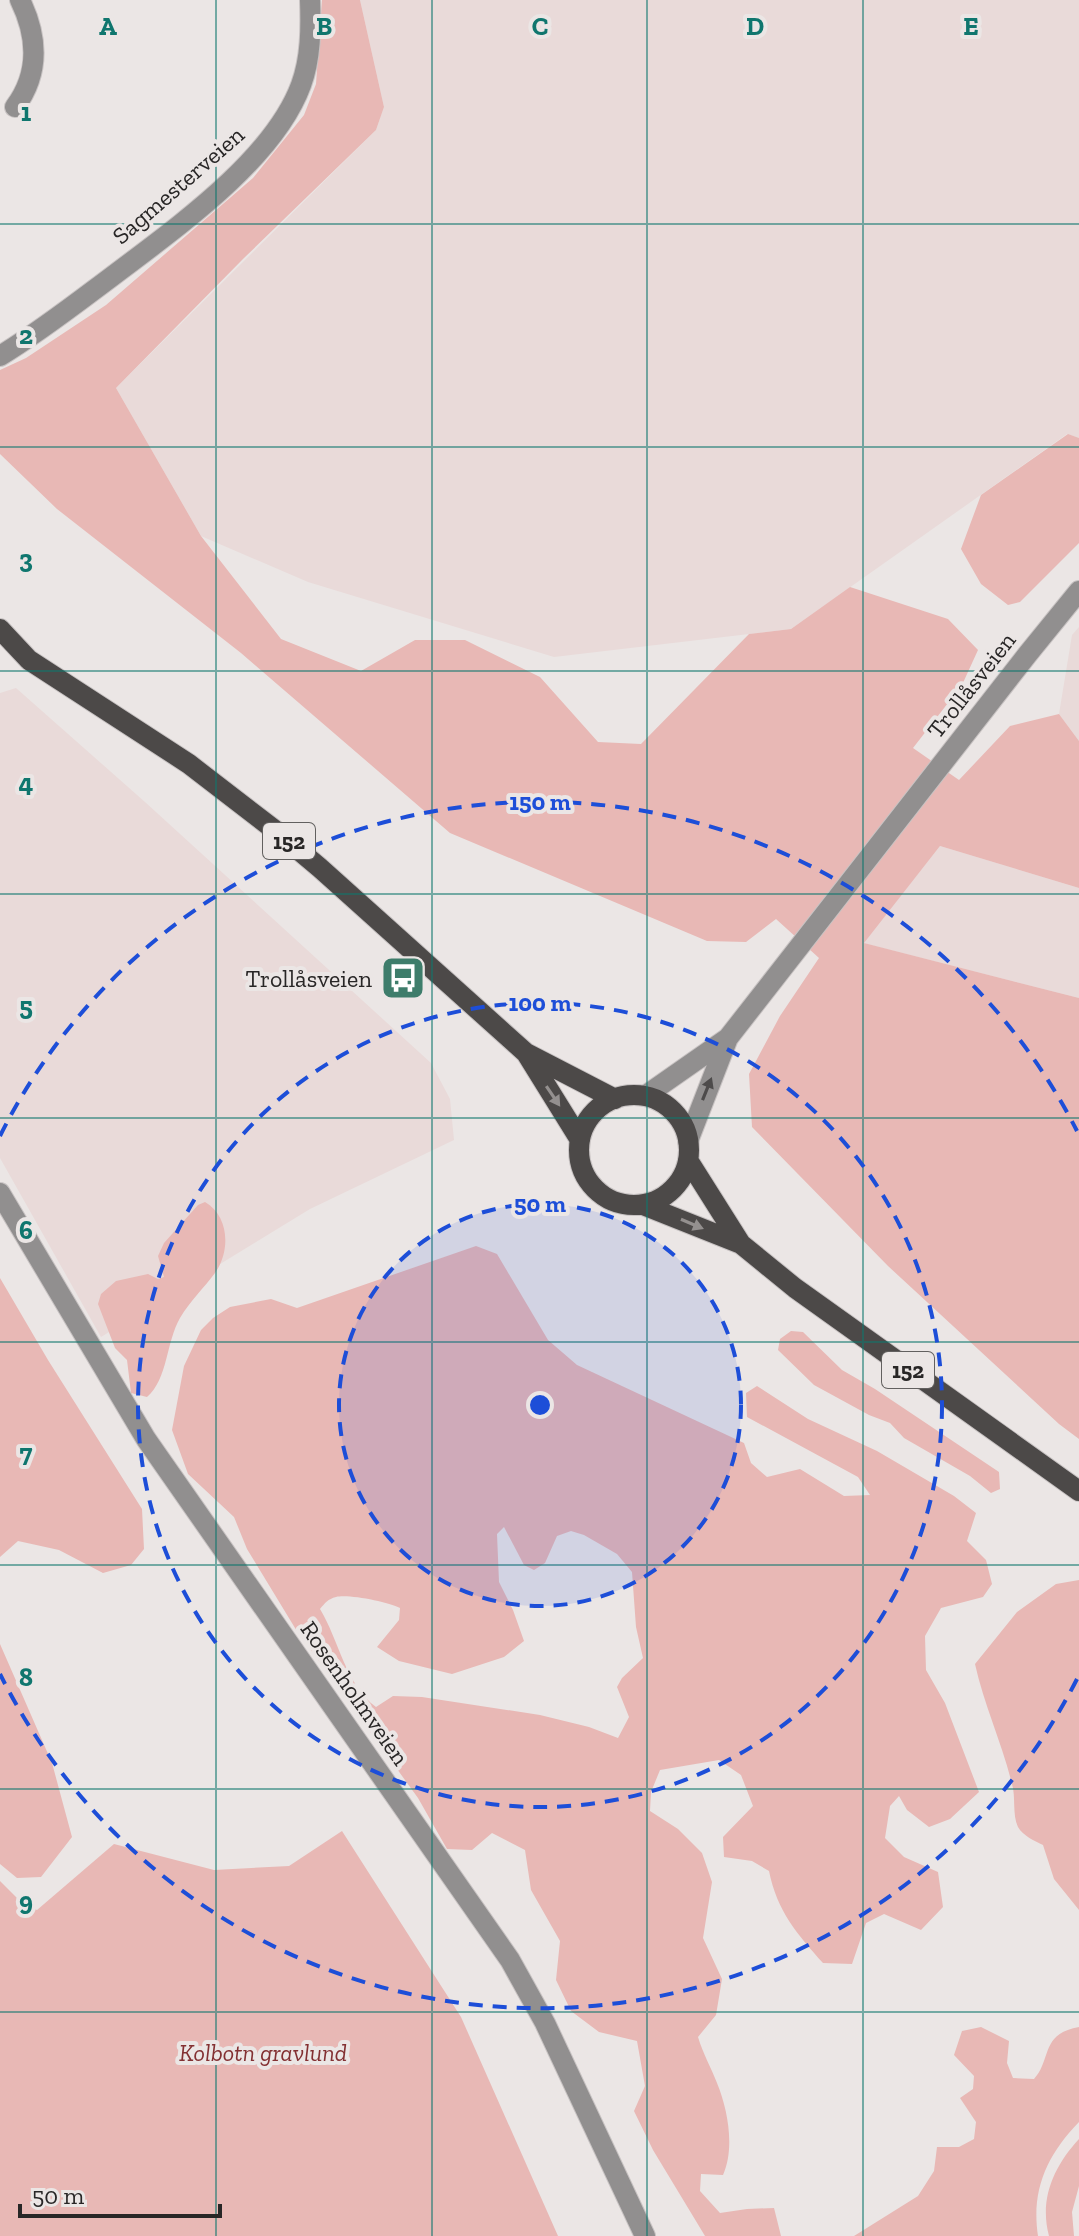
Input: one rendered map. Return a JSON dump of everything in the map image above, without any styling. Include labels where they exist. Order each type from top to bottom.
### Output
[{"type":"main road","name":"152","points":[[0,629],[29,660],[189,764],[276,831],[526,1053],[615,1099]]},
{"type":"main road","name":"152","points":[[0,653],[29,660]]},
{"type":"main road","name":"152","points":[[526,1053],[580,1140],[582,1166],[595,1188],[617,1203],[643,1205],[741,1244],[795,1288],[1079,1491]]},
{"type":"main road","points":[[580,1140],[592,1114],[615,1099],[630,1095],[645,1096]]},
{"type":"main road","name":"152","points":[[645,1096],[669,1107],[685,1128],[688,1150],[741,1244]]},
{"type":"main road","points":[[643,1205],[656,1201],[677,1184],[688,1150]]},
{"type":"street","points":[[15,107],[33,72],[35,52],[31,29],[20,0]]},
{"type":"street","name":"Sagmesterveien","points":[[0,356],[143,253],[252,159],[280,124],[302,84],[310,40],[310,0]]},
{"type":"street","name":"Trollåsveien","points":[[645,1096],[728,1038],[1079,591]]},
{"type":"street","name":"Trollåsveien","points":[[688,1150],[728,1038]]},
{"type":"street","name":"Rosenholmveien","points":[[0,1193],[146,1439],[510,1960],[545,2023],[645,2236]]},
{"type":"shaded area","points":[[360,0],[1079,0],[1079,438],[1067,434],[791,629],[554,657],[308,582],[201,536],[116,388],[376,130],[384,107]]},
{"type":"shaded area","points":[[1079,627],[1079,741],[1059,714],[1072,635]]},
{"type":"shaded area","points":[[16,688],[431,1063],[450,1099],[454,1140],[310,1209],[101,1337],[0,1158],[0,693]]},
{"type":"shaded area","points":[[940,846],[1079,888],[1079,998],[863,943]]},
{"type":"green space","points":[[322,0],[360,0],[384,107],[376,130],[116,388],[201,536],[281,639],[361,671],[415,640],[465,640],[540,677],[598,742],[641,744],[749,634],[791,629],[850,587],[948,619],[978,650],[962,685],[913,748],[959,780],[1010,726],[1059,714],[1079,741],[1079,888],[940,846],[864,943],[1079,998],[1079,1439],[888,1266],[752,1127],[749,1074],[780,1016],[819,958],[776,919],[746,942],[707,941],[450,833],[241,653],[57,509],[0,454],[0,370],[26,358],[106,305],[253,178],[304,115],[316,84]]},
{"type":"green space","points":[[1068,434],[1079,438],[1079,543],[1020,602],[1008,605],[981,584],[961,549],[981,495]]},
{"type":"green space","points":[[205,1202],[213,1208],[223,1225],[224,1254],[215,1273],[180,1318],[154,1389],[147,1397],[131,1393],[127,1360],[115,1348],[98,1304],[101,1294],[116,1281],[148,1274],[158,1279],[164,1277],[158,1256],[164,1243],[198,1205]]},
{"type":"green space","points":[[476,1246],[497,1254],[548,1340],[577,1365],[744,1443],[751,1463],[767,1477],[800,1469],[844,1496],[870,1495],[858,1477],[747,1417],[746,1393],[757,1386],[808,1419],[877,1451],[954,1496],[976,1513],[967,1541],[986,1560],[992,1584],[983,1597],[941,1608],[925,1636],[926,1670],[945,1703],[979,1792],[950,1819],[929,1827],[907,1810],[899,1796],[890,1806],[885,1838],[904,1857],[938,1872],[943,1907],[921,1930],[884,1914],[866,1923],[852,1964],[823,1963],[789,1921],[777,1898],[769,1871],[752,1861],[724,1857],[723,1837],[753,1806],[741,1775],[719,1760],[660,1770],[651,1792],[650,1811],[678,1829],[702,1853],[712,1882],[703,1938],[722,1979],[716,2015],[698,2037],[721,2094],[727,2117],[729,2153],[723,2175],[701,2174],[700,2191],[720,2213],[774,2208],[781,2236],[705,2236],[653,2150],[634,2111],[645,2086],[637,2041],[599,2032],[571,2011],[556,1980],[560,1941],[531,1890],[525,1850],[492,1833],[472,1850],[447,1849],[418,1798],[295,1628],[247,1549],[234,1517],[188,1474],[172,1430],[184,1366],[201,1330],[230,1307],[271,1299],[297,1308]],"holes":[[[504,1527],[524,1565],[534,1570],[545,1563],[557,1536],[571,1531],[617,1554],[632,1572],[636,1627],[643,1658],[617,1687],[629,1717],[618,1738],[540,1715],[422,1697],[393,1696],[376,1707],[365,1697],[350,1674],[320,1609],[331,1599],[342,1596],[400,1608],[399,1620],[377,1647],[399,1661],[452,1674],[504,1657],[524,1641],[499,1582],[497,1534]]]},
{"type":"green space","points":[[0,1278],[142,1509],[144,1549],[131,1565],[103,1573],[59,1550],[18,1541],[0,1557]]},
{"type":"green space","points":[[791,1331],[803,1332],[842,1370],[999,1472],[1000,1489],[991,1493],[970,1476],[904,1438],[890,1423],[814,1385],[778,1350],[780,1339]]},
{"type":"green space","points":[[1079,1580],[1079,1910],[1054,1879],[1043,1845],[1026,1836],[1018,1827],[1012,1784],[975,1664],[1017,1612],[1056,1584]]},
{"type":"green space","points":[[0,1644],[52,1763],[72,1837],[41,1877],[17,1878],[0,1864]]},
{"type":"green space","name":"Kolbotn gravlund","points":[[342,1831],[461,2017],[558,2236],[0,2236],[0,1881],[22,1903],[37,1910],[114,1844],[214,1870],[289,1866]]},
{"type":"green space","points":[[981,2027],[1009,2041],[1007,2063],[1013,2078],[1034,2079],[1052,2041],[1067,2030],[1079,2027],[1079,2122],[1058,2147],[1044,2174],[1037,2203],[1038,2236],[854,2236],[918,2196],[934,2171],[937,2147],[959,2147],[974,2139],[976,2122],[960,2098],[973,2089],[974,2076],[954,2055],[962,2031]]},
{"type":"green space","points":[[1079,2139],[1079,2186],[1072,2212],[1074,2236],[1049,2236],[1046,2209],[1051,2184],[1062,2160]]},
{"type":"place","name":"Trollåsveien","points":[[403,978]]}]
